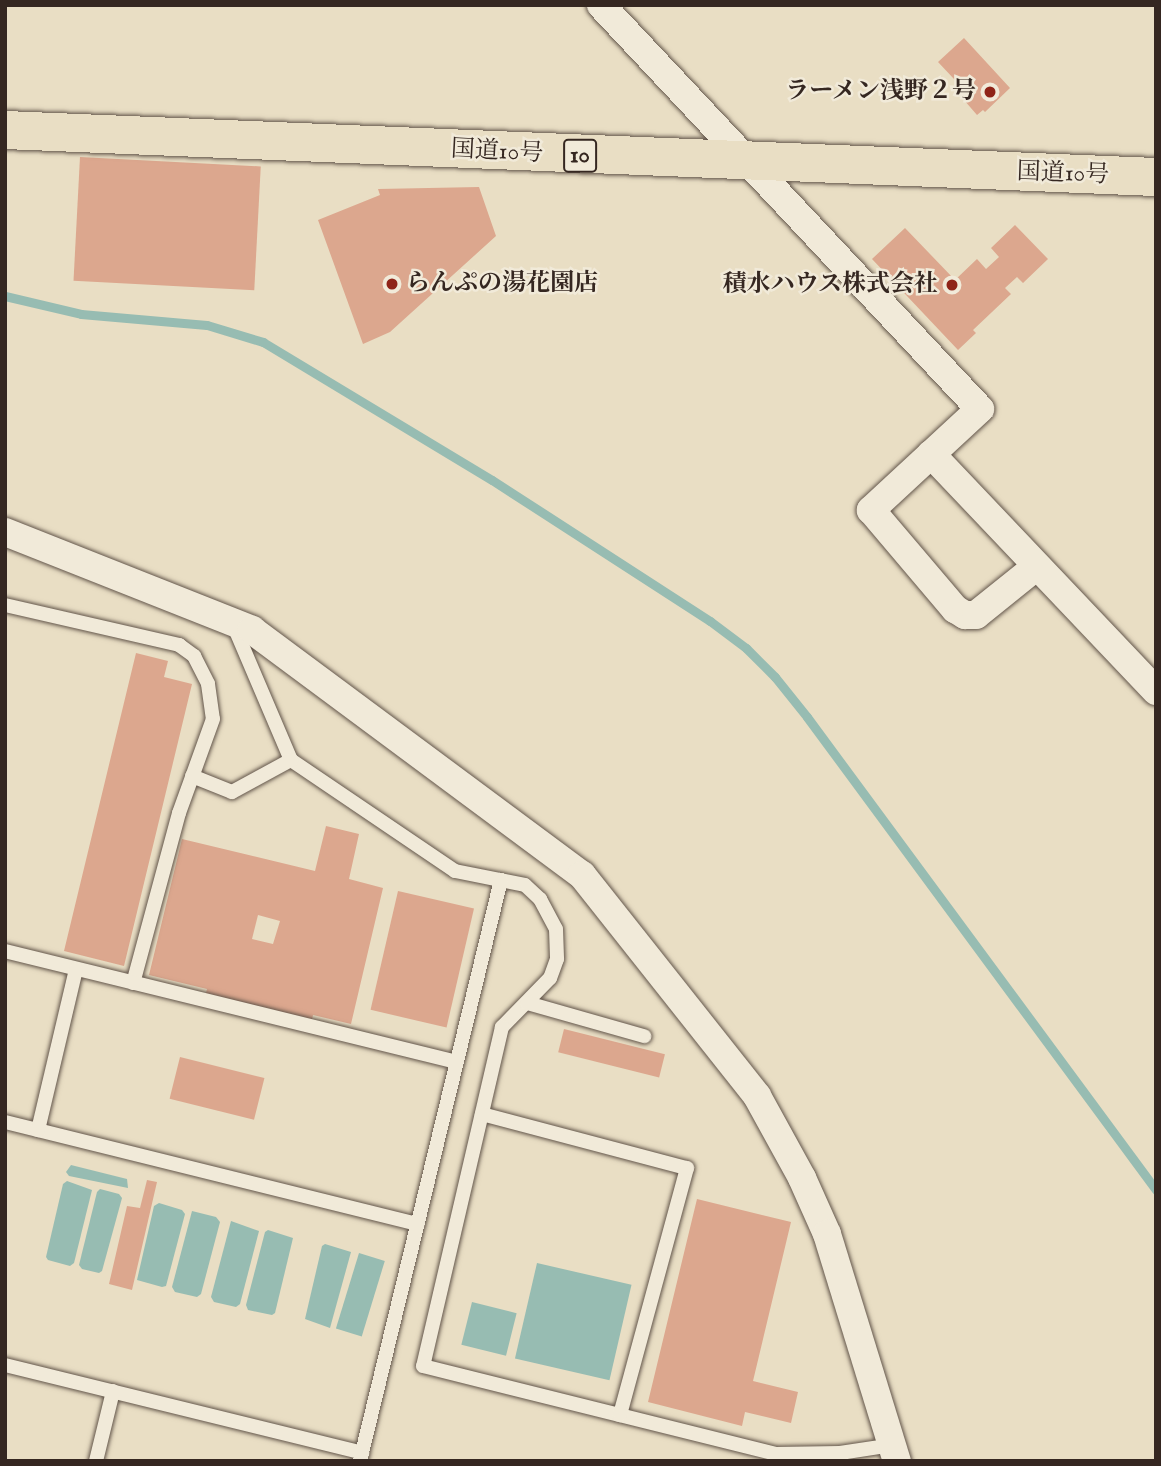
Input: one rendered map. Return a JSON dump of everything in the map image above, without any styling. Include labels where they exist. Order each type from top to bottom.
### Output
[{"type":"highway","name":"国道10号","points":[[5,130],[749,163],[1156,177]]},
{"type":"street","points":[[601,5],[980,409],[871,510],[955,609],[965,615],[976,615],[1037,566]]},
{"type":"street","points":[[931,454],[1156,691]]},
{"type":"street","points":[[5,532],[252,630],[582,875],[757,1096],[827,1234],[895,1453]]},
{"type":"lane","points":[[5,604],[186,648],[194,656],[208,684],[213,719],[179,813],[133,983]]},
{"type":"lane","points":[[232,622],[290,760],[455,871],[525,885],[540,899],[556,929],[556,959],[550,978],[502,1027],[423,1366],[776,1454],[895,1453]]},
{"type":"lane","points":[[192,776],[232,792],[290,760]]},
{"type":"lane","points":[[5,1364],[361,1457],[501,880]]},
{"type":"lane","points":[[5,951],[457,1062]]},
{"type":"lane","points":[[38,1130],[76,969]]},
{"type":"lane","points":[[527,1003],[644,1036]]},
{"type":"lane","points":[[482,1114],[687,1168],[620,1415]]},
{"type":"lane","points":[[5,1122],[418,1224]]},
{"type":"lane","points":[[96,1461],[113,1391]]},
{"type":"water","points":[[71,1165],[127,1179],[128,1188],[69,1176],[66,1172]]},
{"type":"water","points":[[67,1181],[92,1190],[74,1263],[70,1266],[48,1260],[46,1257],[63,1184]]},
{"type":"water","points":[[100,1189],[119,1194],[122,1198],[102,1271],[99,1273],[82,1269],[79,1265]]},
{"type":"water","points":[[159,1203],[182,1210],[185,1214],[166,1286],[162,1287],[137,1280],[154,1206]]},
{"type":"water","points":[[192,1211],[216,1217],[220,1222],[201,1294],[197,1297],[175,1292],[172,1287]]},
{"type":"water","points":[[231,1221],[259,1231],[240,1304],[236,1307],[214,1302],[211,1297]]},
{"type":"water","points":[[268,1230],[293,1238],[275,1313],[272,1315],[248,1310],[246,1305],[265,1232]]},
{"type":"water","points":[[325,1244],[351,1252],[330,1328],[305,1319],[322,1246]]},
{"type":"water","points":[[359,1253],[385,1261],[362,1336],[336,1329]]},
{"type":"water","points":[[537,1263],[632,1285],[609,1380],[515,1358]]},
{"type":"water","points":[[472,1302],[517,1313],[506,1356],[461,1345]]},
{"type":"building","points":[[964,38],[1010,88],[985,112],[983,110],[977,115],[964,100],[970,96],[938,62]]},
{"type":"building","points":[[80,157],[261,166],[254,290],[74,281]]},
{"type":"building","name":"らんぷの湯花園店","points":[[479,187],[496,236],[390,332],[363,344],[318,220],[380,195],[378,189]]},
{"type":"building","name":"積水ハウス株式会社","points":[[1015,225],[1048,259],[1023,283],[1017,277],[1005,288],[1011,294],[973,330],[976,333],[958,350],[872,259],[905,228],[955,280],[977,259],[986,269],[999,257],[991,248]]},
{"type":"building","points":[[136,653],[168,661],[164,677],[192,684],[124,966],[64,951]]},
{"type":"building","points":[[326,826],[359,834],[349,879],[383,888],[351,1024],[313,1015],[311,1024],[205,997],[207,989],[149,975],[182,839],[315,871]],"holes":[[[258,915],[280,921],[273,944],[252,939]]]},
{"type":"building","points":[[398,891],[474,909],[447,1027],[371,1010]]},
{"type":"building","points":[[564,1029],[665,1054],[659,1077],[558,1052]]},
{"type":"building","points":[[180,1057],[264,1078],[254,1120],[170,1099]]},
{"type":"building","points":[[147,1180],[157,1182],[132,1290],[109,1284],[127,1206],[140,1208]]},
{"type":"building","points":[[697,1199],[791,1222],[753,1381],[798,1392],[791,1423],[745,1412],[742,1426],[648,1402]]},
{"type":"waterway","points":[[5,296],[81,314],[207,325],[263,342],[492,480],[710,621],[746,648],[775,677],[807,717],[1156,1190]]},
{"type":"place","name":"ラーメン浅野２号","points":[[990,92]]},
{"type":"place","name":"らんぷの湯花園店","points":[[392,284]]},
{"type":"place","name":"積水ハウス株式会社","points":[[952,285]]}]
